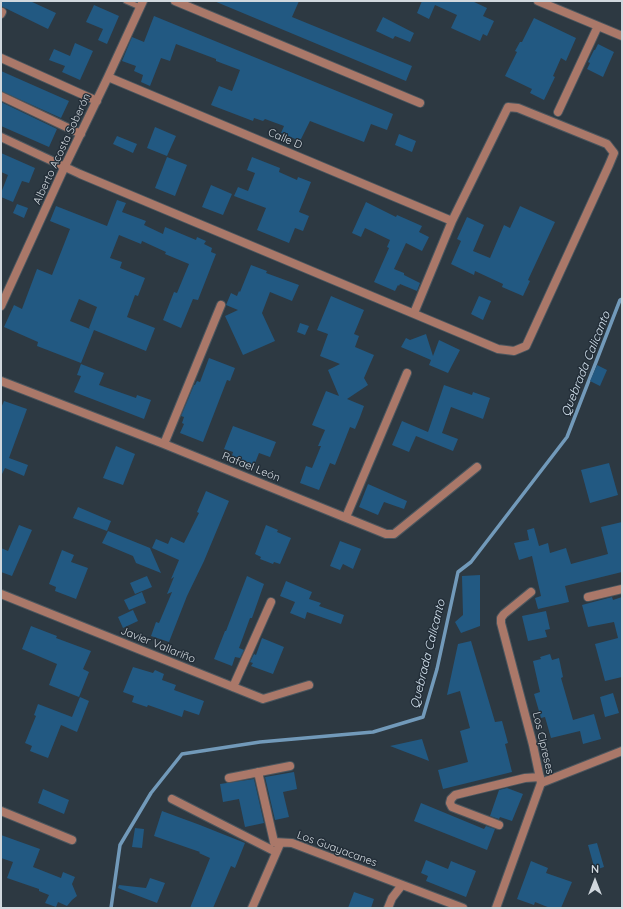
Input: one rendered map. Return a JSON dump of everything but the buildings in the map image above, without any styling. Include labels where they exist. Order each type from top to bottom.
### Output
[{"type":"street","points":[[175,1],[420,103]]},
{"type":"street","points":[[538,1],[622,36]]},
{"type":"street","name":"Alberto Acosta Soberón","points":[[1,306],[141,4]]},
{"type":"street","points":[[558,112],[598,26]]},
{"type":"street","points":[[1,58],[97,101]]},
{"type":"street","name":"Calle D","points":[[108,77],[452,221]]},
{"type":"street","points":[[1,96],[81,134]]},
{"type":"street","points":[[1,137],[80,174],[498,348],[514,351],[526,346],[614,153],[607,144],[518,108],[508,107],[452,221],[414,312]]},
{"type":"street","points":[[164,444],[221,305]]},
{"type":"street","points":[[346,517],[407,373]]},
{"type":"street","name":"Rafael León","points":[[1,381],[164,444],[386,534],[394,534],[477,467]]},
{"type":"street","points":[[588,597],[622,589]]},
{"type":"street","name":"Los Cipreses","points":[[496,908],[540,780],[533,745],[502,623],[504,614],[531,592]]},
{"type":"street","name":"Javier Vallariño","points":[[1,594],[266,699],[309,685]]},
{"type":"street","points":[[232,686],[271,602]]},
{"type":"street","points":[[498,825],[452,807],[450,803],[451,799],[455,795],[525,778],[540,780],[622,751]]},
{"type":"street","points":[[229,778],[290,766]]},
{"type":"street","points":[[258,772],[274,842]]},
{"type":"street","points":[[172,799],[276,852],[252,908]]},
{"type":"street","points":[[1,811],[72,840]]},
{"type":"street","name":"Los Guayacanes","points":[[274,842],[280,844],[276,852]]},
{"type":"street","name":"Los Guayacanes","points":[[274,842],[292,843],[463,908]]},
{"type":"street","points":[[388,908],[392,898],[402,885]]},
{"type":"lane","points":[[126,1],[141,4]]},
{"type":"waterway","name":"Quebrada Calicanto","points":[[111,908],[120,845],[151,793],[182,754],[260,742],[373,732],[423,717],[437,669],[458,572],[471,562],[567,437],[620,300],[622,299]]}]
